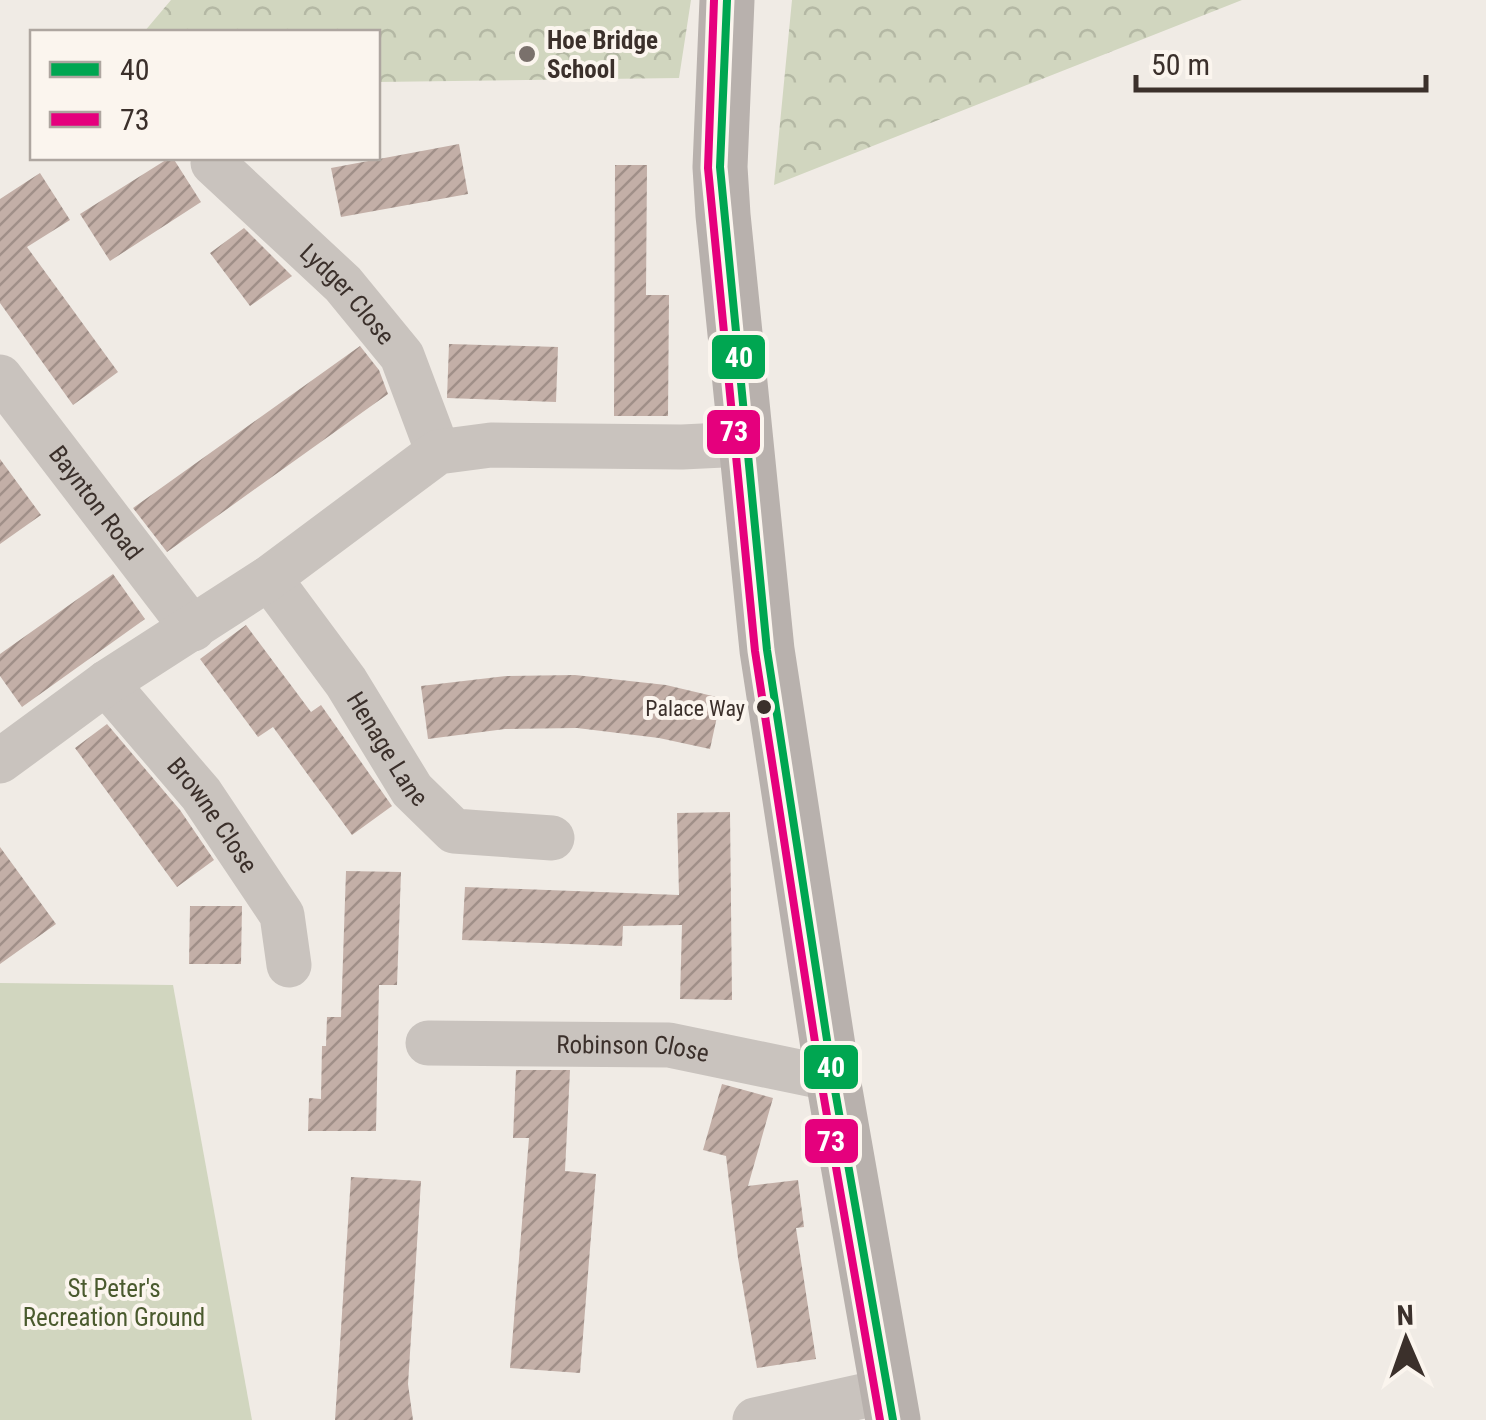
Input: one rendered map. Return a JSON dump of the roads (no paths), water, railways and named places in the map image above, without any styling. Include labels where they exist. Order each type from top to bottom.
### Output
[{"type":"main road","points":[[727,0],[720,167],[767,650],[833,1079],[892,1405]]},
{"type":"street","name":"Lydger Close","points":[[212,162],[343,284],[402,356],[438,452]]},
{"type":"street","name":"Baynton Road","points":[[0,377],[192,629]]},
{"type":"street","points":[[0,761],[106,682],[270,578],[438,452],[491,445],[744,444]]},
{"type":"street","name":"Henage Lane","points":[[270,578],[346,682],[412,790],[454,831],[552,838]]},
{"type":"street","name":"Browne Close","points":[[106,682],[201,794],[282,915],[289,964]]},
{"type":"street","name":"Robinson Close","points":[[428,1043],[669,1045],[833,1079]]},
{"type":"street","points":[[755,1420],[892,1405]]},
{"type":"place","name":"Hoe Bridge School","points":[[527,54]]},
{"type":"place","name":"Palace Way","points":[[764,707]]},
{"type":"park label","name":"St Peter's Recreation Ground","points":[[114,1302]]}]
